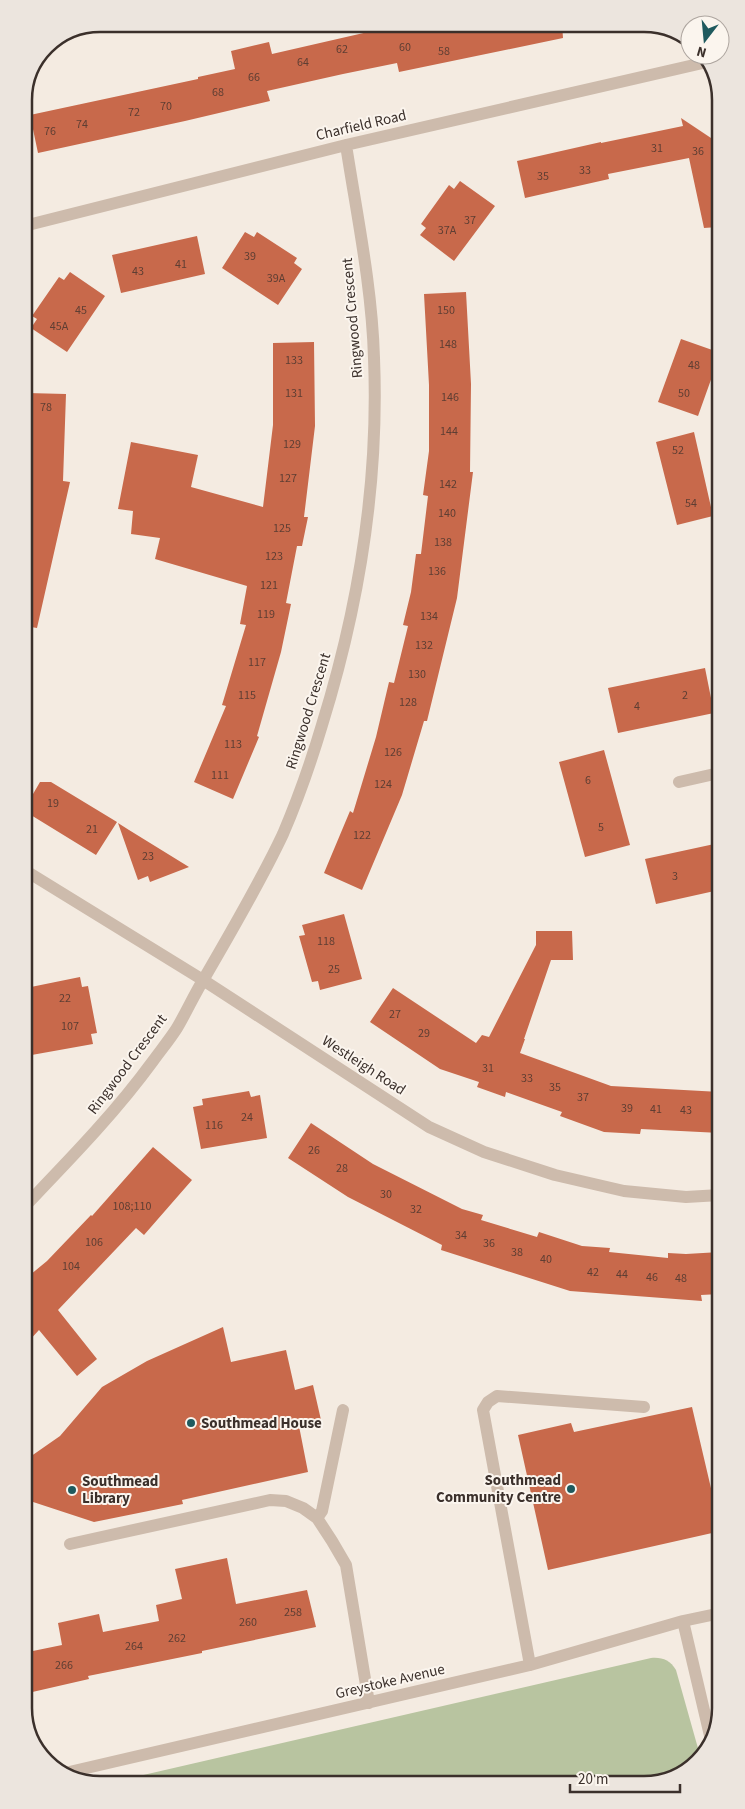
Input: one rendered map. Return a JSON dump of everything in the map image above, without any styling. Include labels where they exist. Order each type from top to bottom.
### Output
[{"type":"street","name":"Charfield Road","points":[[33,224],[346,145],[694,65]]},
{"type":"street","name":"Ringwood Crescent","points":[[32,1197],[94,1134],[142,1075],[176,1028],[251,897],[283,833],[309,768],[334,685],[357,590],[368,514],[374,445],[374,358],[370,296],[346,145]]},
{"type":"street","points":[[679,782],[712,775]]},
{"type":"street","name":"Westleigh Road","points":[[33,875],[203,980],[429,1126],[484,1152],[556,1175],[624,1191],[686,1197],[712,1195]]},
{"type":"street","points":[[530,1665],[483,1410],[488,1402],[497,1396],[644,1407]]},
{"type":"street","points":[[317,1518],[322,1511],[343,1410]]},
{"type":"street","points":[[70,1544],[270,1500],[286,1501],[303,1508],[317,1518],[346,1565],[369,1703]]},
{"type":"street","name":"Greystoke Avenue","points":[[76,1772],[530,1665],[712,1615]]},
{"type":"street","points":[[683,1622],[709,1731]]},
{"type":"green space","points":[[651,1658],[665,1660],[676,1670],[698,1749],[693,1757],[682,1765],[666,1773],[653,1776],[139,1776]]},
{"type":"building","points":[[366,32],[563,33],[563,38],[399,72],[397,63],[343,74],[267,91],[270,101],[38,153],[33,129],[33,114],[198,79],[198,77],[235,69],[231,51],[269,42],[272,54]]},
{"type":"building","points":[[681,118],[712,139],[712,227],[704,228],[689,158],[608,174],[609,179],[525,198],[517,161],[683,126]]},
{"type":"building","points":[[460,181],[495,206],[454,261],[420,235],[426,228],[421,224],[449,185],[454,189]]},
{"type":"building","points":[[245,232],[254,237],[257,232],[297,258],[294,263],[302,269],[278,305],[222,268]]},
{"type":"building","points":[[197,236],[205,274],[121,293],[112,255]]},
{"type":"building","points":[[70,272],[105,296],[67,352],[33,329],[33,325],[37,319],[33,315],[59,277],[64,280]]},
{"type":"building","points":[[466,292],[471,384],[470,472],[473,472],[457,598],[427,721],[424,721],[402,795],[362,890],[324,873],[350,811],[353,813],[376,737],[389,682],[394,683],[408,626],[403,625],[411,592],[416,554],[421,554],[428,496],[423,495],[429,451],[429,385],[424,294]]},
{"type":"building","points":[[681,339],[712,350],[712,377],[698,416],[658,402]]},
{"type":"building","points":[[314,342],[315,426],[304,517],[308,517],[302,546],[297,546],[286,603],[291,604],[281,652],[257,736],[259,737],[233,799],[194,782],[226,706],[222,705],[246,625],[240,624],[247,586],[155,559],[160,538],[131,534],[133,511],[118,509],[131,442],[198,455],[191,487],[263,507],[273,425],[273,343]]},
{"type":"building","points":[[33,393],[66,394],[63,481],[70,482],[37,628],[33,627]]},
{"type":"building","points":[[694,432],[712,516],[677,525],[656,442]]},
{"type":"building","points":[[705,668],[712,703],[712,713],[618,733],[608,688]]},
{"type":"building","points":[[604,750],[630,845],[585,857],[559,762]]},
{"type":"building","points":[[40,782],[51,782],[117,822],[96,855],[33,816],[33,795]]},
{"type":"building","points":[[118,823],[189,867],[150,882],[148,876],[138,880]]},
{"type":"building","points":[[712,845],[712,892],[656,904],[645,859]]},
{"type":"building","points":[[344,914],[362,979],[320,990],[318,981],[312,982],[299,936],[305,935],[302,925]]},
{"type":"building","points":[[536,931],[572,931],[573,960],[551,960],[520,1053],[611,1086],[712,1092],[712,1133],[641,1129],[640,1134],[604,1132],[560,1116],[562,1112],[506,1092],[505,1097],[477,1087],[479,1082],[440,1069],[370,1022],[393,988],[476,1043],[482,1035],[489,1037],[536,945]]},
{"type":"building","points":[[80,977],[82,987],[88,986],[97,1033],[91,1034],[93,1044],[32,1055],[32,987]]},
{"type":"building","points":[[249,1091],[251,1097],[260,1095],[267,1138],[201,1149],[193,1107],[203,1105],[202,1099]]},
{"type":"building","points":[[311,1123],[373,1164],[462,1209],[483,1215],[481,1220],[537,1237],[539,1232],[582,1246],[610,1248],[609,1252],[668,1258],[668,1253],[712,1252],[712,1294],[701,1295],[702,1301],[570,1291],[441,1250],[442,1245],[348,1197],[288,1158]]},
{"type":"building","points":[[153,1147],[192,1180],[144,1235],[136,1228],[58,1310],[97,1359],[77,1376],[39,1330],[32,1337],[32,1273],[92,1216]]},
{"type":"building","name":"Southmead House","points":[[223,1327],[231,1362],[286,1350],[295,1390],[313,1385],[321,1420],[299,1426],[308,1472],[182,1500],[183,1504],[94,1522],[32,1502],[32,1455],[60,1436],[102,1387],[147,1361]]},
{"type":"building","name":"Southmead Community Centre","points":[[692,1407],[712,1493],[712,1533],[548,1570],[518,1435],[571,1423],[574,1432]]},
{"type":"building","points":[[227,1558],[236,1604],[307,1590],[316,1627],[88,1676],[89,1679],[32,1692],[32,1651],[62,1645],[58,1623],[99,1614],[103,1632],[159,1621],[156,1605],[182,1599],[175,1569]]},
{"type":"place","name":"Southmead House","points":[[191,1423]]},
{"type":"place","name":"Southmead Community Centre","points":[[571,1489]]},
{"type":"place","name":"Southmead Library","points":[[72,1490]]}]
